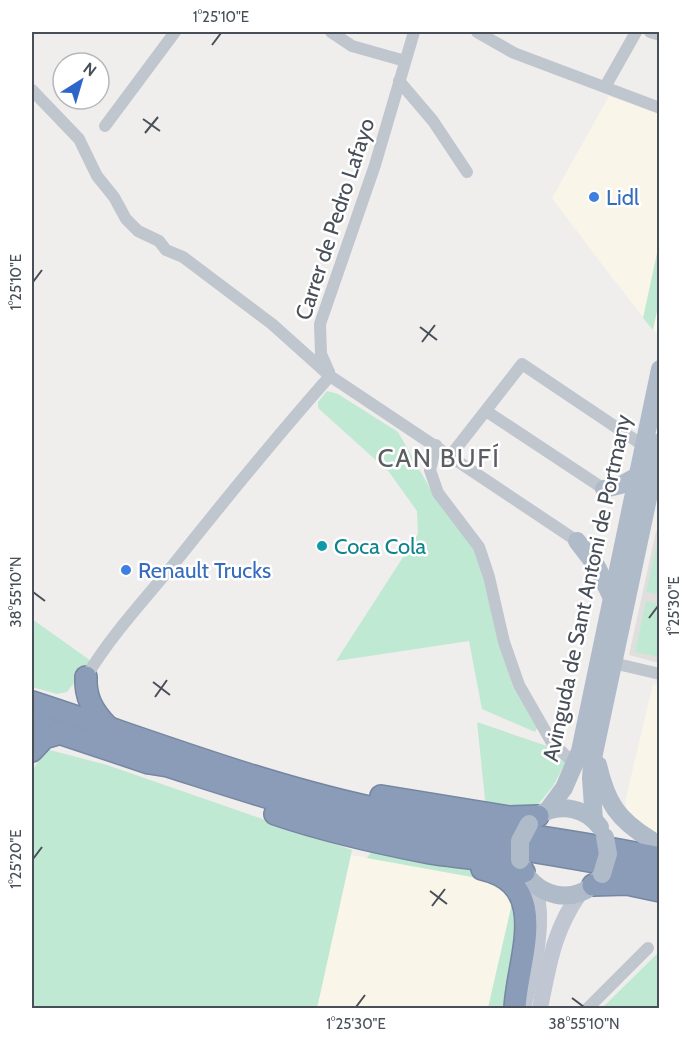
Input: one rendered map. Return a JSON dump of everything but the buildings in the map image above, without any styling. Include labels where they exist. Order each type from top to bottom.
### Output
[{"type":"highway","points":[[37,704],[68,698],[87,677]]},
{"type":"highway","points":[[87,677],[86,688],[91,707],[106,726]]},
{"type":"highway","points":[[37,704],[277,784],[368,807],[620,850],[657,847]]},
{"type":"highway","points":[[32,724],[149,763],[176,777],[313,826],[430,853],[511,866],[526,873]]},
{"type":"highway","points":[[32,751],[44,738],[61,733]]},
{"type":"highway","points":[[149,763],[168,766],[321,813],[366,823],[660,875]]},
{"type":"highway","points":[[277,784],[304,783],[509,817],[538,817]]},
{"type":"highway","points":[[313,826],[323,832],[377,848],[493,872],[513,886],[520,896],[526,918],[515,1008]]},
{"type":"highway","points":[[592,884],[617,883],[660,891]]},
{"type":"main road","name":"Avinguda de Sant Antoni de Portmany","points":[[600,828],[591,778],[652,444],[660,369]]},
{"type":"main road","name":"Avinguda de Sant Antoni de Portmany","points":[[538,817],[564,788],[575,765],[637,476],[652,444]]},
{"type":"main road","points":[[604,489],[621,485],[637,476]]},
{"type":"main road","points":[[604,489],[630,509]]},
{"type":"main road","points":[[577,541],[599,554],[608,557],[621,556]]},
{"type":"main road","points":[[577,541],[597,567],[612,598]]},
{"type":"main road","points":[[595,748],[602,780],[615,812],[657,847]]},
{"type":"main road","points":[[523,1008],[537,950],[540,916],[526,873],[520,841],[538,817],[561,808],[576,810],[600,828],[657,847]]},
{"type":"main road","points":[[540,1008],[557,933],[566,914],[592,884],[608,854],[600,828]]},
{"type":"main road","points":[[526,873],[546,893],[560,896],[592,884]]},
{"type":"street","points":[[105,126],[175,32]]},
{"type":"street","points":[[331,32],[352,46],[405,62]]},
{"type":"street","name":"Carrer de Pedro Lafayo","points":[[330,376],[321,354],[320,324],[375,165],[414,32]]},
{"type":"street","points":[[477,32],[514,53],[660,108]]},
{"type":"street","points":[[605,87],[636,32]]},
{"type":"street","points":[[650,32],[660,35]]},
{"type":"street","points":[[399,81],[433,120],[467,172]]},
{"type":"street","points":[[32,90],[78,139],[97,176],[114,197],[126,219],[138,231],[159,241],[166,250],[183,257],[272,324],[330,376],[577,541]]},
{"type":"street","points":[[451,455],[522,364],[652,444]]},
{"type":"street","points":[[87,677],[105,649],[251,469],[330,376]]},
{"type":"street","points":[[486,411],[604,489]]},
{"type":"street","points":[[436,445],[430,470],[438,493],[479,548],[489,577],[504,642],[519,685],[551,741],[575,765]]},
{"type":"street","points":[[613,663],[660,675]]},
{"type":"street","points":[[588,1008],[648,948]]},
{"type":"shaded area","points":[[609,96],[659,114],[659,335],[552,198]]},
{"type":"shaded area","points":[[656,531],[659,532],[659,663],[629,655]]},
{"type":"shaded area","points":[[653,684],[660,686],[659,833],[646,829],[625,811],[626,798]]},
{"type":"shaded area","points":[[351,855],[494,881],[513,899],[488,1008],[317,1008]]},
{"type":"green space","points":[[659,244],[659,302],[653,330],[643,318]]},
{"type":"green space","points":[[327,391],[338,394],[398,432],[431,490],[477,554],[513,687],[537,728],[535,732],[482,709],[469,641],[336,661],[418,534],[417,511],[389,472],[318,408],[318,402]]},
{"type":"green space","points":[[660,536],[659,595],[646,592]]},
{"type":"green space","points":[[646,601],[659,604],[659,657],[635,652]]},
{"type":"green space","points":[[32,619],[91,661],[67,692],[57,694],[32,687]]},
{"type":"green space","points":[[477,722],[547,746],[565,764],[553,786],[537,806],[486,809]]},
{"type":"green space","points":[[46,749],[107,765],[352,850],[317,1008],[32,1008],[32,771]]},
{"type":"green space","points":[[372,851],[489,873],[504,881],[513,892],[522,916],[517,975],[514,975],[507,1008],[488,1008],[513,899],[494,881],[367,858]]},
{"type":"green space","points":[[659,952],[659,1008],[602,1008]]},
{"type":"place","name":"Lidl","points":[[594,197]]},
{"type":"place","name":"Coca Cola","points":[[322,546]]},
{"type":"place","name":"Renault Trucks","points":[[126,570]]},
{"type":"district","name":"CAN BUFÍ","points":[[439,458]]}]
